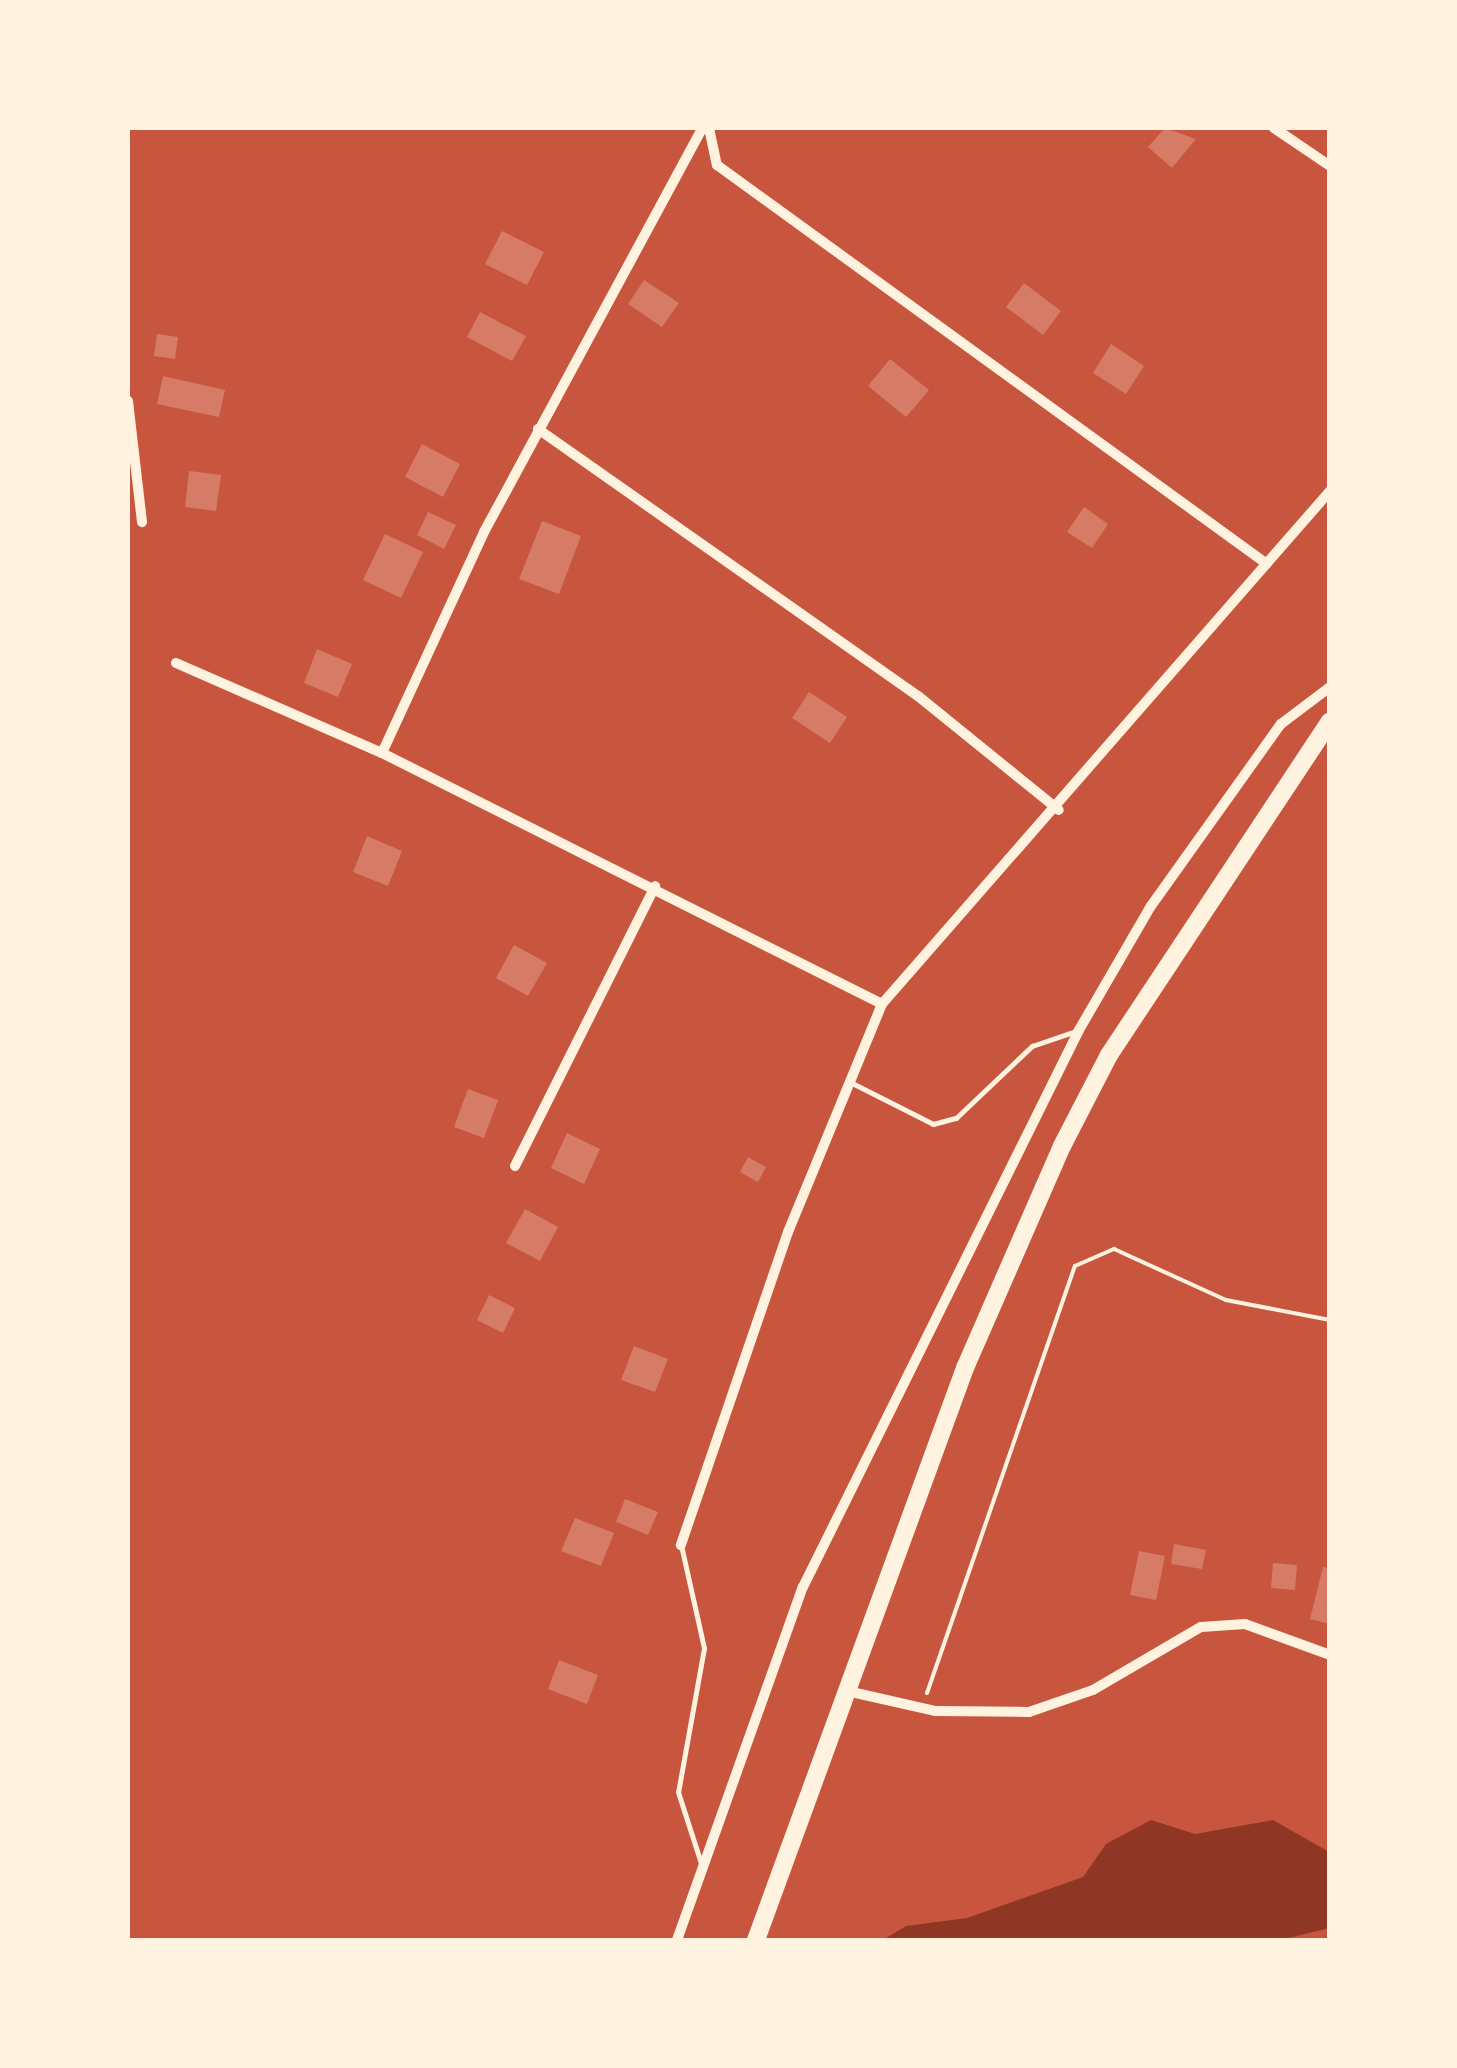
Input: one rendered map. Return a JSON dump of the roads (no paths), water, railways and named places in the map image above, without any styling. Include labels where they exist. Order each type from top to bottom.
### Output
[{"type":"highway","points":[[756,1940],[965,1368],[1062,1146],[1150,991],[1330,721]]},
{"type":"street","points":[[382,754],[538,429],[705,128]]},
{"type":"street","points":[[705,128],[717,165],[1267,564]]},
{"type":"street","points":[[1274,128],[1330,166]]},
{"type":"street","points":[[128,401],[142,522]]},
{"type":"street","points":[[538,429],[918,696],[1059,810]]},
{"type":"street","points":[[681,1545],[788,1232],[882,1004],[1059,810],[1330,492]]},
{"type":"street","points":[[176,663],[382,754],[655,886],[882,1004]]},
{"type":"street","points":[[677,1940],[701,1863],[803,1587],[1079,1030],[1151,906],[1281,724],[1330,687]]},
{"type":"street","points":[[516,1166],[655,886]]},
{"type":"street","points":[[846,1691],[925,1709],[1029,1712],[1093,1690],[1201,1627],[1245,1624],[1330,1655]]},
{"type":"lane","points":[[852,1083],[933,1124],[956,1118],[1032,1046],[1079,1030]]},
{"type":"lane","points":[[681,1545],[704,1648],[678,1792],[701,1863]]}]
